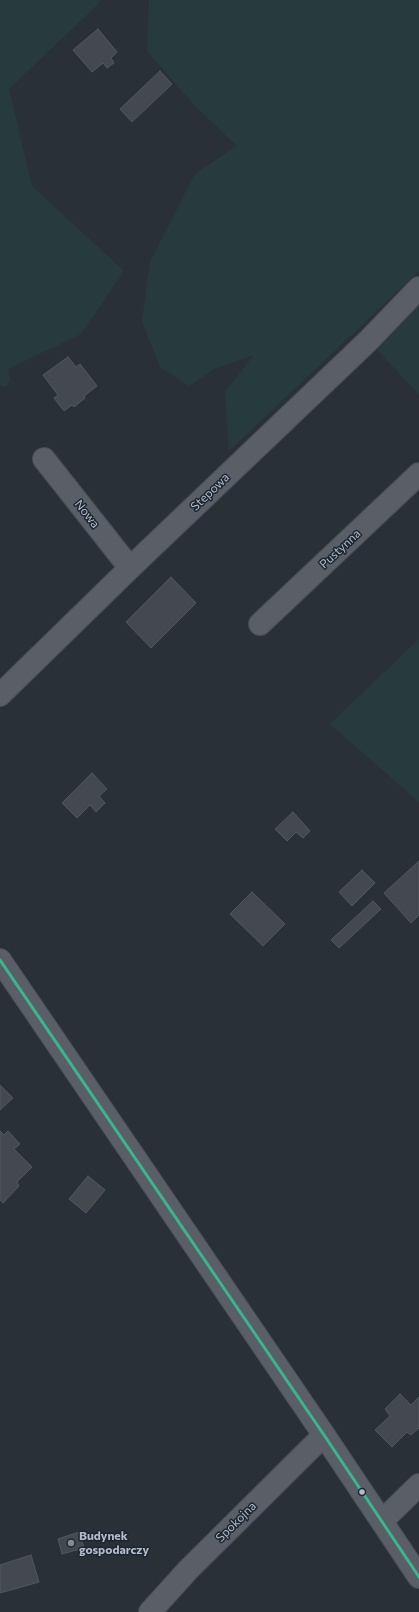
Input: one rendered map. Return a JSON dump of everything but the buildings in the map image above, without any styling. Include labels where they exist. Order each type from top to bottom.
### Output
[{"type":"street","name":"Stepowa","points":[[0,695],[130,568],[368,341],[419,288]]},
{"type":"street","name":"Nowa","points":[[44,459],[130,568]]},
{"type":"street","name":"Pustynna","points":[[260,624],[419,474]]},
{"type":"street","points":[[0,960],[419,1577]]},
{"type":"street","name":"Spokojna","points":[[150,1612],[188,1570],[324,1435]]},
{"type":"street","points":[[382,1521],[419,1485]]},
{"type":"green space","points":[[0,0],[101,0],[9,89],[32,186],[124,271],[81,334],[8,369],[10,380],[6,387],[0,386]]},
{"type":"green space","points":[[149,0],[419,0],[419,271],[229,451],[225,392],[254,355],[214,369],[189,386],[160,367],[142,321],[150,262],[195,174],[237,146],[193,104],[147,51]]},
{"type":"green space","points":[[419,303],[419,395],[375,347]]},
{"type":"green space","points":[[419,639],[419,802],[330,724]]},
{"type":"transit line","points":[[0,960],[419,1577]]},
{"type":"place","name":"Budynek gospodarczy","points":[[71,1543]]}]
